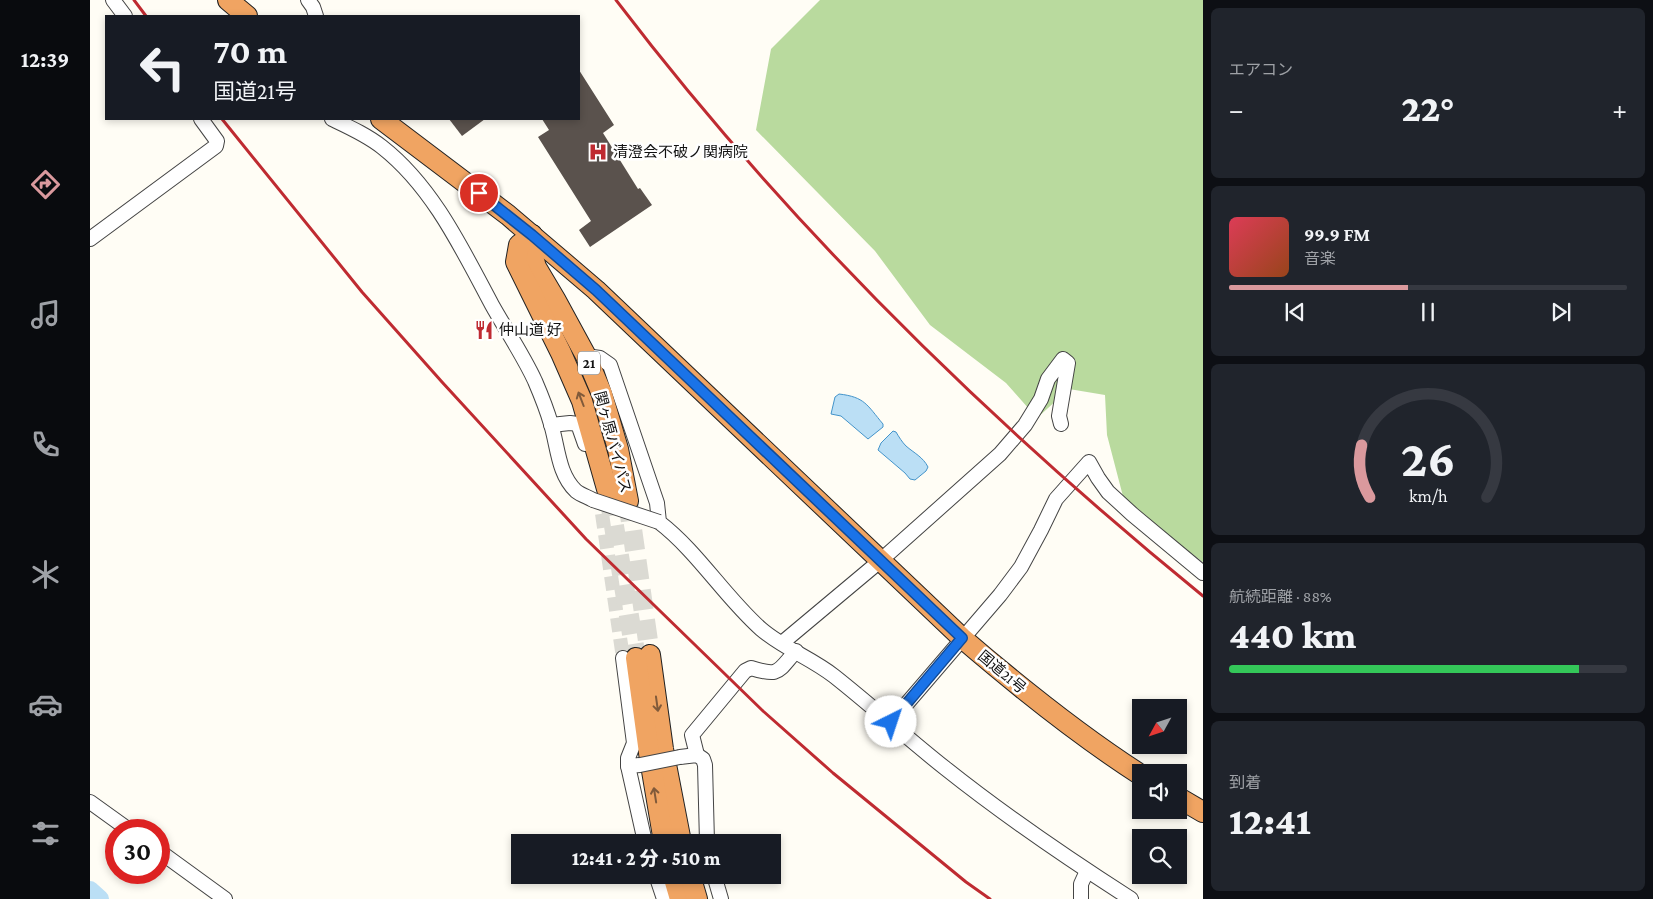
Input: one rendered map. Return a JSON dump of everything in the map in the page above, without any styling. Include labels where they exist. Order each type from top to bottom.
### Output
[{"type":"highway","points":[[228,0],[246,15]]},
{"type":"highway","name":"国道21号","points":[[382,120],[524,229],[596,290],[962,638],[1018,686],[1102,750],[1132,768]]},
{"type":"highway","name":"関ヶ原バイパス","points":[[524,229],[532,258],[586,356],[602,394],[618,449],[607,496]]},
{"type":"highway","name":"関ヶ原バイパス","points":[[524,229],[516,262],[582,400],[607,496]]},
{"type":"highway","points":[[555,298],[561,286],[571,281],[578,281],[596,290]]},
{"type":"highway","points":[[636,657],[663,834]]},
{"type":"highway","points":[[636,657],[663,749],[679,834]]},
{"type":"highway","points":[[1187,803],[1203,812]]},
{"type":"highway","points":[[676,884],[680,899]]},
{"type":"highway","points":[[693,884],[697,899]]},
{"type":"street","points":[[113,0],[124,15]]},
{"type":"street","points":[[90,239],[216,146],[217,141],[202,120]]},
{"type":"street","points":[[334,120],[352,128],[381,146],[423,188],[452,233],[535,382],[551,425],[564,473],[570,484],[578,492],[607,496],[659,522],[674,534],[761,629],[832,674],[945,768],[1016,821],[1087,871],[1131,899]]},
{"type":"street","points":[[586,356],[600,358],[610,365],[658,503],[659,522]]},
{"type":"street","points":[[782,643],[880,561],[1012,442],[1026,425],[1041,399],[1048,379],[1063,359],[1068,363],[1059,416],[1061,424]]},
{"type":"street","points":[[551,425],[578,424],[607,496]]},
{"type":"street","points":[[891,722],[1000,595],[1021,567],[1056,498],[1089,462],[1108,492],[1203,573]]},
{"type":"street","points":[[707,834],[705,765],[703,759],[697,755],[692,734],[745,671],[751,668],[770,674],[774,673],[796,651]]},
{"type":"street","points":[[636,657],[634,743],[628,758],[634,765],[644,834]]},
{"type":"street","points":[[634,765],[697,755]]},
{"type":"street","points":[[90,802],[114,819]]},
{"type":"street","points":[[170,860],[225,899]]},
{"type":"street","points":[[1081,899],[1081,884],[1087,871]]},
{"type":"street","points":[[659,884],[664,899]]},
{"type":"street","points":[[717,884],[721,899]]},
{"type":"green space","points":[[820,0],[1203,0],[1203,562],[1125,504],[1107,435],[1105,395],[1069,389],[1037,418],[1006,383],[930,325],[875,251],[756,130],[771,49]]},
{"type":"water","points":[[839,394],[855,397],[865,403],[883,424],[883,427],[868,439],[841,416],[831,414],[835,397]]},
{"type":"water","points":[[893,431],[928,467],[915,480],[910,479],[878,450],[881,443]]},
{"type":"building","points":[[580,72],[614,125],[603,133],[638,189],[640,188],[652,205],[590,247],[579,230],[591,221],[538,137],[549,130],[543,120],[580,120]]},
{"type":"building","points":[[450,120],[484,120],[462,136]]},
{"type":"waterway","points":[[90,890],[100,899]]},
{"type":"tunnel","points":[[599,493],[623,658]]},
{"type":"tunnel","points":[[609,496],[636,658]]},
{"type":"tunnel","points":[[628,501],[650,655]]},
{"type":"railway","points":[[134,0],[145,15]]},
{"type":"railway","points":[[616,0],[681,82],[749,162],[819,240],[892,315],[967,389],[1044,460],[1203,596]]},
{"type":"railway","points":[[223,120],[362,292],[586,539],[763,711],[833,773],[966,882],[990,899]]},
{"type":"place","name":"清澄会不破ノ関病院","points":[[598,152]]},
{"type":"place","name":"仲山道 好","points":[[484,330]]},
{"type":"route","points":[[479,193],[508,215],[596,290],[962,638],[891,722]]}]
